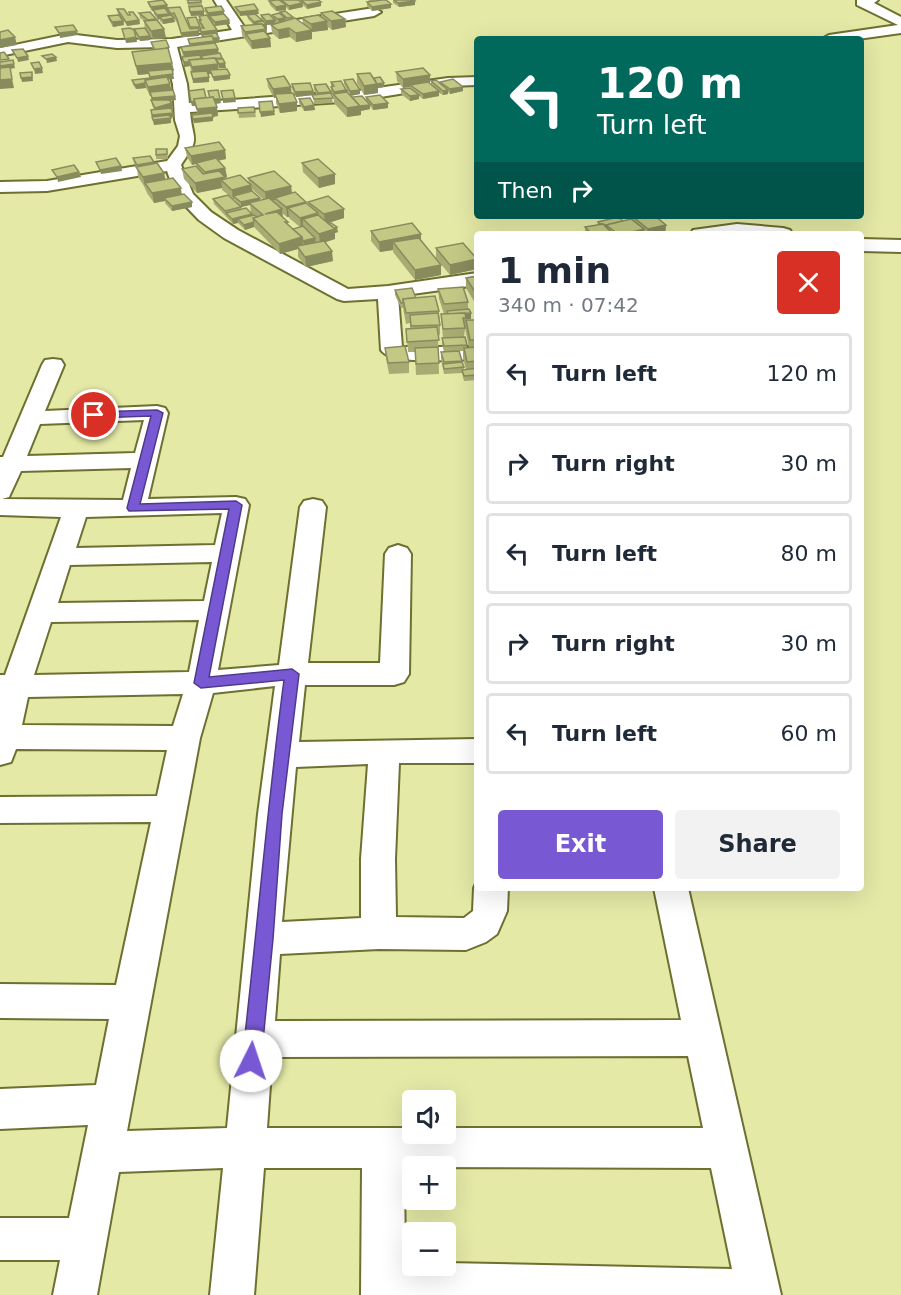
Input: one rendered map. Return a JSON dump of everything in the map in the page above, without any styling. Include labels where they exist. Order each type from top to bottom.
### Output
[{"type":"street","points":[[220,0],[237,24],[240,33]]},
{"type":"street","points":[[864,1],[901,22]]},
{"type":"street","points":[[886,14],[901,11]]},
{"type":"street","points":[[0,52],[62,39],[138,45],[170,43],[374,12]]},
{"type":"street","points":[[851,36],[901,29]]},
{"type":"street","points":[[0,187],[47,186],[173,165],[188,142],[184,108],[170,43]]},
{"type":"street","points":[[184,108],[356,96],[448,82],[474,81]]},
{"type":"street","points":[[173,165],[184,196],[205,216],[231,234],[344,295],[388,292],[474,279]]},
{"type":"street","points":[[748,219],[758,230]]},
{"type":"street","points":[[728,231],[764,231]]},
{"type":"street","points":[[864,245],[901,246]]},
{"type":"street","points":[[388,292],[392,350],[397,353],[474,353]]},
{"type":"street","points":[[0,492],[6,464],[30,418],[53,365]]},
{"type":"street","points":[[30,418],[157,413],[134,508]]},
{"type":"street","points":[[6,464],[146,460]]},
{"type":"street","points":[[0,507],[76,509],[236,505],[201,683],[185,738],[130,1002],[75,1295]]},
{"type":"street","points":[[232,1295],[253,1039],[282,755],[314,507]]},
{"type":"street","points":[[76,509],[40,613],[8,685],[3,745],[185,738]]},
{"type":"street","points":[[60,557],[227,553]]},
{"type":"street","points":[[8,685],[201,683],[292,674],[394,674],[398,554]]},
{"type":"street","points":[[40,613],[215,610]]},
{"type":"street","points":[[282,755],[384,751],[474,751]]},
{"type":"street","points":[[379,933],[378,859],[384,751]]},
{"type":"street","points":[[0,810],[170,809]]},
{"type":"street","points":[[265,939],[476,931],[485,924],[490,913],[491,891]]},
{"type":"street","points":[[383,1149],[382,1290],[759,1294],[672,891]]},
{"type":"street","points":[[0,1001],[130,1002]]},
{"type":"street","points":[[253,1039],[704,1038]]},
{"type":"street","points":[[0,1109],[111,1104]]},
{"type":"street","points":[[102,1152],[213,1148],[727,1148]]},
{"type":"street","points":[[0,1239],[86,1239]]},
{"type":"building","points":[[163,0],[167,5],[151,7],[148,2]]},
{"type":"building","points":[[188,0],[201,0],[201,2],[188,3]]},
{"type":"building","points":[[279,0],[286,5],[276,7],[269,1]]},
{"type":"building","points":[[281,0],[298,0],[302,3],[289,6]]},
{"type":"building","points":[[301,0],[318,0],[321,2],[307,5]]},
{"type":"building","points":[[386,0],[391,4],[372,7],[367,2]]},
{"type":"building","points":[[394,0],[414,0],[415,1],[398,3]]},
{"type":"building","points":[[254,4],[258,10],[240,12],[235,7]]},
{"type":"building","points":[[202,6],[204,11],[190,12],[189,7]]},
{"type":"building","points":[[221,6],[224,11],[208,13],[205,8]]},
{"type":"building","points":[[180,7],[190,29],[198,28],[199,31],[181,33],[174,13],[171,14],[167,8]]},
{"type":"building","points":[[165,8],[169,14],[157,15],[153,10]]},
{"type":"building","points":[[117,9],[124,9],[128,15],[130,15],[129,12],[133,12],[139,20],[126,22]]},
{"type":"building","points":[[285,11],[293,17],[287,18],[280,12]]},
{"type":"building","points":[[332,11],[345,19],[331,21],[321,13]]},
{"type":"building","points":[[150,12],[156,19],[148,20],[139,13]]},
{"type":"building","points":[[279,13],[285,18],[278,19],[272,15]]},
{"type":"building","points":[[224,14],[229,20],[215,22],[209,16]]},
{"type":"building","points":[[255,14],[262,20],[254,22],[247,15]]},
{"type":"building","points":[[269,14],[275,20],[266,21],[261,15]]},
{"type":"building","points":[[119,15],[123,21],[112,22],[108,16]]},
{"type":"building","points":[[171,15],[174,18],[163,20],[159,17]]},
{"type":"building","points":[[207,15],[217,30],[201,32],[200,28],[204,28],[199,16]]},
{"type":"building","points":[[318,15],[327,21],[311,24],[302,18]]},
{"type":"building","points":[[196,17],[200,27],[190,27],[187,18]]},
{"type":"building","points":[[295,18],[312,30],[296,33],[289,28],[278,30],[271,25]]},
{"type":"building","points":[[157,20],[164,29],[151,31],[144,21]]},
{"type":"building","points":[[263,21],[266,24],[254,23]]},
{"type":"building","points":[[262,24],[266,29],[245,32],[241,26]]},
{"type":"building","points":[[73,25],[77,31],[59,33],[55,27]]},
{"type":"building","points":[[145,28],[150,36],[139,37],[134,29]]},
{"type":"building","points":[[122,29],[134,30],[136,37],[125,39]]},
{"type":"building","points":[[8,30],[15,37],[0,40],[0,32]]},
{"type":"building","points":[[264,31],[270,38],[251,41],[246,34]]},
{"type":"building","points":[[216,33],[219,38],[202,35]]},
{"type":"building","points":[[212,36],[214,41],[190,44],[188,39]]},
{"type":"building","points":[[166,40],[169,47],[164,49],[155,50],[151,42]]},
{"type":"building","points":[[215,43],[218,49],[183,52],[181,47]]},
{"type":"building","points":[[168,48],[172,63],[136,66],[132,52]]},
{"type":"building","points":[[23,49],[28,56],[17,58],[12,50]]},
{"type":"building","points":[[4,52],[9,59],[0,60],[0,53]]},
{"type":"building","points":[[220,53],[222,58],[203,59],[201,56]]},
{"type":"building","points":[[52,54],[56,57],[46,59],[42,56]]},
{"type":"building","points":[[200,55],[201,59],[189,60],[190,62],[184,62],[182,57]]},
{"type":"building","points":[[215,58],[218,64],[192,67],[189,60]]},
{"type":"building","points":[[216,59],[223,59],[225,63],[219,64]]},
{"type":"building","points":[[13,60],[14,64],[0,66],[0,62]]},
{"type":"building","points":[[39,62],[42,68],[34,69],[31,63]]},
{"type":"building","points":[[10,67],[12,79],[0,80],[0,68]]},
{"type":"building","points":[[423,68],[430,75],[403,79],[396,72]]},
{"type":"building","points":[[172,69],[173,74],[150,77],[148,71]]},
{"type":"building","points":[[227,69],[230,75],[213,77],[210,70]]},
{"type":"building","points":[[207,71],[209,77],[193,79],[191,72]]},
{"type":"building","points":[[32,72],[32,77],[21,78],[20,73]]},
{"type":"building","points":[[370,73],[377,84],[364,86],[357,74]]},
{"type":"building","points":[[284,76],[291,87],[273,89],[267,79]]},
{"type":"building","points":[[167,77],[170,84],[148,87],[145,80]]},
{"type":"building","points":[[380,77],[384,83],[377,84],[374,78]]},
{"type":"building","points":[[150,78],[145,80],[145,83],[135,85],[132,80]]},
{"type":"building","points":[[353,79],[360,90],[350,91],[344,80]]},
{"type":"building","points":[[453,79],[463,87],[450,89],[440,82]]},
{"type":"building","points":[[436,80],[448,90],[443,91],[431,81]]},
{"type":"building","points":[[341,81],[346,90],[334,92],[331,82]]},
{"type":"building","points":[[428,82],[439,91],[423,94],[410,85]]},
{"type":"building","points":[[310,83],[313,91],[295,92],[292,84]]},
{"type":"building","points":[[326,84],[331,92],[318,93],[314,85]]},
{"type":"building","points":[[410,88],[419,95],[410,96],[401,89]]},
{"type":"building","points":[[204,89],[206,98],[194,99],[195,101],[191,102],[189,91]]},
{"type":"building","points":[[173,90],[175,96],[152,98],[150,92]]},
{"type":"building","points":[[218,90],[220,99],[210,98],[208,91]]},
{"type":"building","points":[[233,90],[235,98],[223,99],[221,91]]},
{"type":"building","points":[[347,92],[360,106],[347,108],[333,94]]},
{"type":"building","points":[[293,93],[297,102],[279,104],[275,94]]},
{"type":"building","points":[[331,93],[333,98],[314,99],[312,95]]},
{"type":"building","points":[[380,95],[388,103],[373,105],[366,97]]},
{"type":"building","points":[[362,96],[370,105],[360,106],[352,97]]},
{"type":"building","points":[[213,97],[217,107],[197,109],[194,99]]},
{"type":"building","points":[[310,98],[314,105],[304,107],[299,99]]},
{"type":"building","points":[[151,100],[169,100],[172,103],[155,108]]},
{"type":"building","points":[[272,101],[274,111],[260,112],[259,102]]},
{"type":"building","points":[[254,107],[255,112],[238,113],[238,108]]},
{"type":"building","points":[[171,108],[173,113],[152,115],[151,110]]},
{"type":"building","points":[[212,113],[213,117],[193,119],[192,115]]},
{"type":"building","points":[[169,115],[171,118],[153,120],[152,117]]},
{"type":"building","points":[[219,142],[225,150],[191,156],[185,148]]},
{"type":"building","points":[[156,149],[167,149],[167,154],[156,155]]},
{"type":"building","points":[[150,156],[154,162],[137,165],[133,158]]},
{"type":"building","points":[[116,158],[121,166],[100,170],[96,162]]},
{"type":"building","points":[[216,158],[225,168],[205,172],[196,163]]},
{"type":"building","points":[[318,159],[335,174],[318,178],[302,163]]},
{"type":"building","points":[[157,163],[164,173],[143,177],[136,167]]},
{"type":"building","points":[[74,165],[79,172],[57,177],[52,170]]},
{"type":"building","points":[[196,166],[203,174],[219,171],[225,177],[195,183],[182,169]]},
{"type":"building","points":[[274,171],[291,186],[265,192],[248,178]]},
{"type":"building","points":[[240,175],[251,185],[232,190],[221,180]]},
{"type":"building","points":[[173,178],[181,188],[152,193],[145,183]]},
{"type":"building","points":[[252,191],[260,198],[241,202],[233,196]]},
{"type":"building","points":[[295,192],[306,202],[286,207],[275,198]]},
{"type":"building","points":[[184,194],[192,202],[172,206],[164,198]]},
{"type":"building","points":[[228,195],[241,207],[225,211],[213,199]]},
{"type":"building","points":[[328,196],[344,209],[324,214],[308,202]]},
{"type":"building","points":[[269,198],[282,209],[265,214],[277,212],[302,237],[279,244],[253,218],[263,215],[249,203]]},
{"type":"building","points":[[306,203],[318,213],[300,218],[288,208]]},
{"type":"building","points":[[246,208],[252,214],[232,219],[226,213]]},
{"type":"building","points":[[254,215],[257,217],[253,218],[254,222],[244,225],[238,219]]},
{"type":"building","points":[[318,215],[335,229],[319,234],[303,219]]},
{"type":"building","points":[[610,219],[623,221],[606,225],[606,227],[598,222]]},
{"type":"building","points":[[631,219],[644,229],[614,231],[606,225]]},
{"type":"building","points":[[636,219],[659,219],[666,225],[648,229]]},
{"type":"building","points":[[412,223],[421,234],[379,242],[371,231]]},
{"type":"building","points":[[603,224],[610,231],[589,231],[585,227]]},
{"type":"building","points":[[303,226],[315,238],[303,241],[293,229]]},
{"type":"building","points":[[419,238],[441,265],[415,270],[393,242]]},
{"type":"building","points":[[324,241],[332,251],[305,257],[297,246]]},
{"type":"building","points":[[463,243],[474,256],[474,260],[450,265],[436,248]]},
{"type":"building","points":[[474,277],[474,290],[466,278]]},
{"type":"building","points":[[463,287],[468,302],[444,304],[438,289]]},
{"type":"building","points":[[412,288],[416,298],[403,299],[401,303],[395,290]]},
{"type":"building","points":[[435,296],[439,311],[406,313],[403,299]]},
{"type":"building","points":[[469,309],[471,313],[448,314],[447,311]]},
{"type":"building","points":[[438,313],[440,325],[411,326],[410,315]]},
{"type":"building","points":[[465,313],[466,318],[463,318],[465,328],[443,329],[441,314]]},
{"type":"building","points":[[466,320],[474,320],[474,340],[470,340]]},
{"type":"building","points":[[437,327],[439,340],[407,342],[406,329]]},
{"type":"building","points":[[465,337],[467,345],[444,346],[442,338]]},
{"type":"building","points":[[405,346],[409,362],[388,363],[385,348]]},
{"type":"building","points":[[438,347],[439,363],[416,364],[415,348]]},
{"type":"building","points":[[474,347],[474,361],[467,362],[464,348]]},
{"type":"building","points":[[459,351],[462,361],[444,362],[441,352]]},
{"type":"building","points":[[462,362],[464,367],[444,369],[443,364]]},
{"type":"building","points":[[474,368],[474,375],[464,376],[462,370]]},
{"type":"route","points":[[94,415],[157,413],[134,508],[236,505],[201,683],[292,674],[274,814],[265,939],[251,1061]]}]
